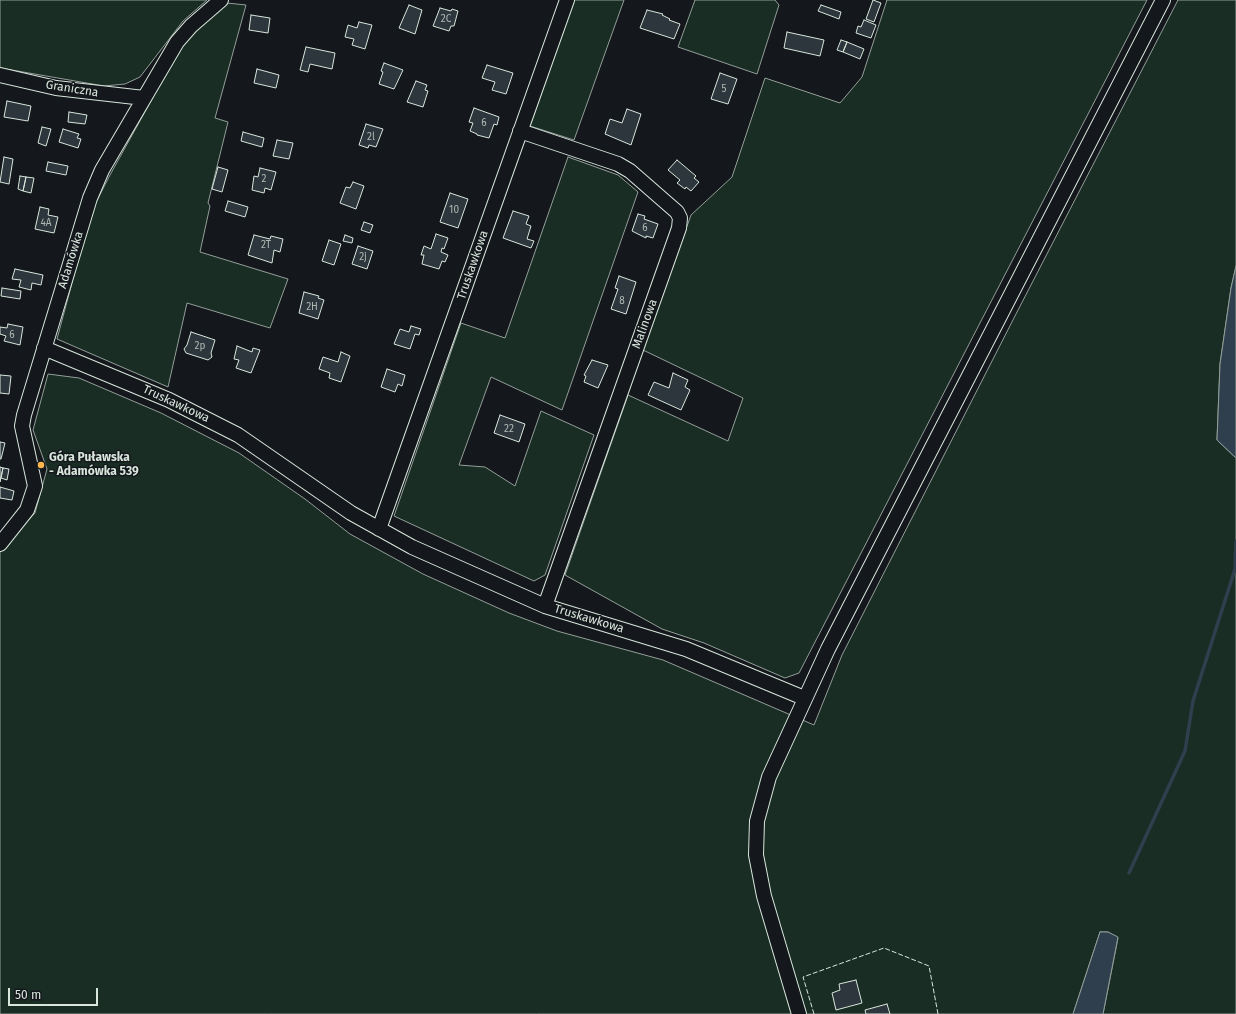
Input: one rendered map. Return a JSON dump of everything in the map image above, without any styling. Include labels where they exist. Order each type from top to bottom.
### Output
[{"type":"street","name":"Adamówka","points":[[0,544],[27,510],[35,486],[22,426],[44,348],[90,198],[102,170],[177,42],[191,26],[221,0]]},
{"type":"street","name":"Truskawkowa","points":[[379,529],[567,0]]},
{"type":"street","points":[[799,1014],[764,896],[758,869],[756,843],[759,810],[769,777],[804,698],[884,539],[1163,0]]},
{"type":"street","name":"Graniczna","points":[[0,75],[56,88],[97,94],[144,98]]},
{"type":"street","name":"Malinowa","points":[[520,131],[624,168],[677,212],[680,218],[679,228],[545,606]]},
{"type":"street","name":"Truskawkowa","points":[[44,348],[169,400],[208,419],[244,439],[352,513],[412,547],[545,606],[686,649],[804,698]]},
{"type":"green space","points":[[0,0],[207,0],[183,21],[140,77],[125,84],[104,86],[0,68]]},
{"type":"green space","points":[[574,0],[624,0],[574,140],[530,126]]},
{"type":"green space","points":[[695,0],[775,0],[779,5],[757,74],[678,47]]},
{"type":"green space","points":[[887,0],[1147,0],[799,673],[785,678],[704,643],[662,629],[565,575],[628,395],[728,441],[743,398],[643,350],[691,215],[732,177],[765,78],[840,103],[862,77]]},
{"type":"green space","points":[[1178,0],[1236,0],[1236,266],[1231,288],[1220,364],[1217,440],[1236,458],[1236,1014],[1103,1014],[1118,938],[1108,932],[1100,932],[1073,1014],[0,1014],[0,549],[35,513],[47,469],[33,430],[48,374],[79,378],[161,413],[239,453],[305,499],[350,534],[423,574],[509,613],[557,631],[663,660],[814,725],[842,655]]},
{"type":"green space","points":[[227,3],[246,5],[215,118],[228,122],[208,203],[210,206],[200,252],[288,279],[270,328],[187,303],[168,387],[57,339],[91,212],[183,43]]},
{"type":"green space","points":[[568,157],[618,175],[638,192],[562,410],[491,377],[459,465],[485,467],[515,486],[541,411],[594,435],[545,575],[534,581],[394,516],[461,323],[505,338]]},
{"type":"water","points":[[1236,266],[1236,458],[1217,440],[1220,364],[1231,288]]},
{"type":"water","points":[[1100,932],[1108,932],[1118,937],[1103,1014],[1073,1014]]},
{"type":"building","points":[[873,0],[881,3],[874,22],[866,19]]},
{"type":"building","points":[[409,5],[422,10],[415,34],[399,28]]},
{"type":"building","points":[[821,5],[841,12],[839,19],[818,11]]},
{"type":"building","points":[[440,8],[458,11],[454,26],[451,26],[449,31],[433,26]]},
{"type":"building","points":[[647,10],[663,14],[662,15],[670,19],[669,20],[680,24],[674,39],[640,28]]},
{"type":"building","points":[[251,15],[270,18],[268,33],[249,30]]},
{"type":"building","points":[[864,20],[876,25],[871,38],[856,33],[858,26],[861,27]]},
{"type":"building","points":[[359,22],[372,25],[365,49],[352,45],[354,39],[345,37],[348,25],[357,28]]},
{"type":"building","points":[[787,32],[824,40],[820,56],[784,48]]},
{"type":"building","points":[[841,40],[847,42],[843,52],[837,50]]},
{"type":"building","points":[[847,42],[864,49],[860,59],[843,52]]},
{"type":"building","points":[[306,47],[335,53],[332,69],[310,64],[308,72],[300,70]]},
{"type":"building","points":[[384,63],[403,70],[394,89],[379,84]]},
{"type":"building","points":[[487,65],[513,73],[506,94],[492,90],[495,82],[482,78]]},
{"type":"building","points":[[257,69],[279,75],[276,88],[254,83]]},
{"type":"building","points":[[720,73],[737,79],[728,104],[711,99]]},
{"type":"building","points":[[416,81],[427,85],[425,90],[428,91],[423,107],[407,102]]},
{"type":"building","points":[[7,101],[31,106],[28,121],[4,117]]},
{"type":"building","points":[[474,108],[499,117],[497,125],[494,124],[489,138],[477,135],[470,131],[473,123],[469,122]]},
{"type":"building","points":[[627,109],[641,114],[631,145],[605,134],[610,119],[622,123]]},
{"type":"building","points":[[69,112],[87,115],[85,124],[68,122]]},
{"type":"building","points":[[366,124],[383,129],[376,147],[369,145],[368,148],[359,145]]},
{"type":"building","points":[[42,127],[51,129],[46,146],[38,143]]},
{"type":"building","points":[[63,129],[79,134],[77,138],[81,139],[78,148],[59,142]]},
{"type":"building","points":[[243,132],[264,138],[262,147],[241,141]]},
{"type":"building","points":[[277,140],[293,143],[289,159],[273,156]]},
{"type":"building","points":[[4,157],[13,159],[9,184],[0,182]]},
{"type":"building","points":[[677,160],[696,176],[694,178],[699,182],[691,191],[686,187],[685,189],[677,183],[680,180],[668,170]]},
{"type":"building","points":[[48,162],[68,166],[66,175],[46,171]]},
{"type":"building","points":[[218,167],[228,170],[222,192],[212,189]]},
{"type":"building","points":[[260,168],[276,172],[271,190],[265,188],[264,193],[252,190],[254,176],[258,177]]},
{"type":"building","points":[[20,176],[26,177],[23,191],[18,189]]},
{"type":"building","points":[[26,177],[34,178],[31,193],[23,191]]},
{"type":"building","points":[[353,182],[364,186],[356,209],[340,203],[346,187],[350,188]]},
{"type":"building","points":[[450,193],[468,199],[458,228],[440,222]]},
{"type":"building","points":[[228,201],[248,207],[245,217],[225,211]]},
{"type":"building","points":[[40,207],[49,209],[48,215],[58,217],[54,233],[35,229]]},
{"type":"building","points":[[513,211],[529,216],[526,224],[531,226],[527,239],[534,241],[531,248],[503,238]]},
{"type":"building","points":[[638,214],[645,216],[644,219],[658,224],[653,238],[646,236],[646,238],[632,231]]},
{"type":"building","points":[[364,222],[373,225],[370,233],[361,230]]},
{"type":"building","points":[[436,234],[448,238],[444,249],[442,248],[441,252],[448,255],[445,262],[442,261],[439,269],[422,264],[424,255],[421,255],[424,246],[431,249]]},
{"type":"building","points":[[254,235],[270,239],[271,236],[283,239],[280,252],[274,250],[272,263],[248,255]]},
{"type":"building","points":[[345,235],[353,238],[352,243],[343,241]]},
{"type":"building","points":[[329,240],[341,244],[334,265],[322,261]]},
{"type":"building","points":[[358,246],[373,251],[367,269],[352,264]]},
{"type":"building","points":[[15,269],[43,275],[41,285],[32,283],[31,290],[19,287],[21,280],[12,279]]},
{"type":"building","points":[[619,276],[636,282],[626,314],[611,309],[618,289],[615,288]]},
{"type":"building","points":[[2,288],[21,291],[20,299],[1,296]]},
{"type":"building","points":[[304,292],[319,296],[318,298],[324,300],[318,319],[299,313]]},
{"type":"building","points":[[8,324],[23,327],[20,345],[4,341],[6,336],[0,334],[0,327],[7,328]]},
{"type":"building","points":[[411,326],[421,329],[419,335],[415,334],[410,349],[394,344],[400,329],[409,332]]},
{"type":"building","points":[[191,332],[215,340],[211,353],[212,357],[208,360],[186,353],[184,349],[187,345]]},
{"type":"building","points":[[237,346],[252,352],[253,348],[260,350],[251,373],[236,368],[239,360],[234,359]]},
{"type":"building","points":[[341,352],[350,356],[341,382],[329,378],[330,373],[319,369],[323,357],[338,362]]},
{"type":"building","points":[[592,360],[608,365],[598,388],[584,382],[586,376],[584,375]]},
{"type":"building","points":[[387,369],[405,375],[402,386],[398,384],[395,392],[381,387]]},
{"type":"building","points":[[673,373],[688,380],[685,387],[690,390],[681,410],[648,395],[654,382],[669,388]]},
{"type":"building","points":[[0,375],[11,376],[9,394],[0,393]]},
{"type":"building","points":[[500,415],[525,424],[519,442],[494,433]]},
{"type":"building","points":[[0,442],[5,443],[1,459],[0,459]]},
{"type":"building","points":[[0,467],[3,468],[0,482]]},
{"type":"building","points":[[3,468],[9,469],[7,480],[1,478]]},
{"type":"building","points":[[0,487],[14,491],[12,500],[0,498]]},
{"type":"building","points":[[856,980],[862,1003],[836,1010],[832,993],[840,990],[839,984]]},
{"type":"building","points":[[887,1004],[890,1014],[866,1014],[865,1010]]},
{"type":"waterway","points":[[1129,873],[1185,751],[1193,701],[1235,569],[1236,541]]},
{"type":"fence","points":[[814,1014],[803,977],[884,948],[929,966],[938,1014]]},
{"type":"place","name":"Góra Puławska - Adamówka 539","points":[[41,465]]}]
